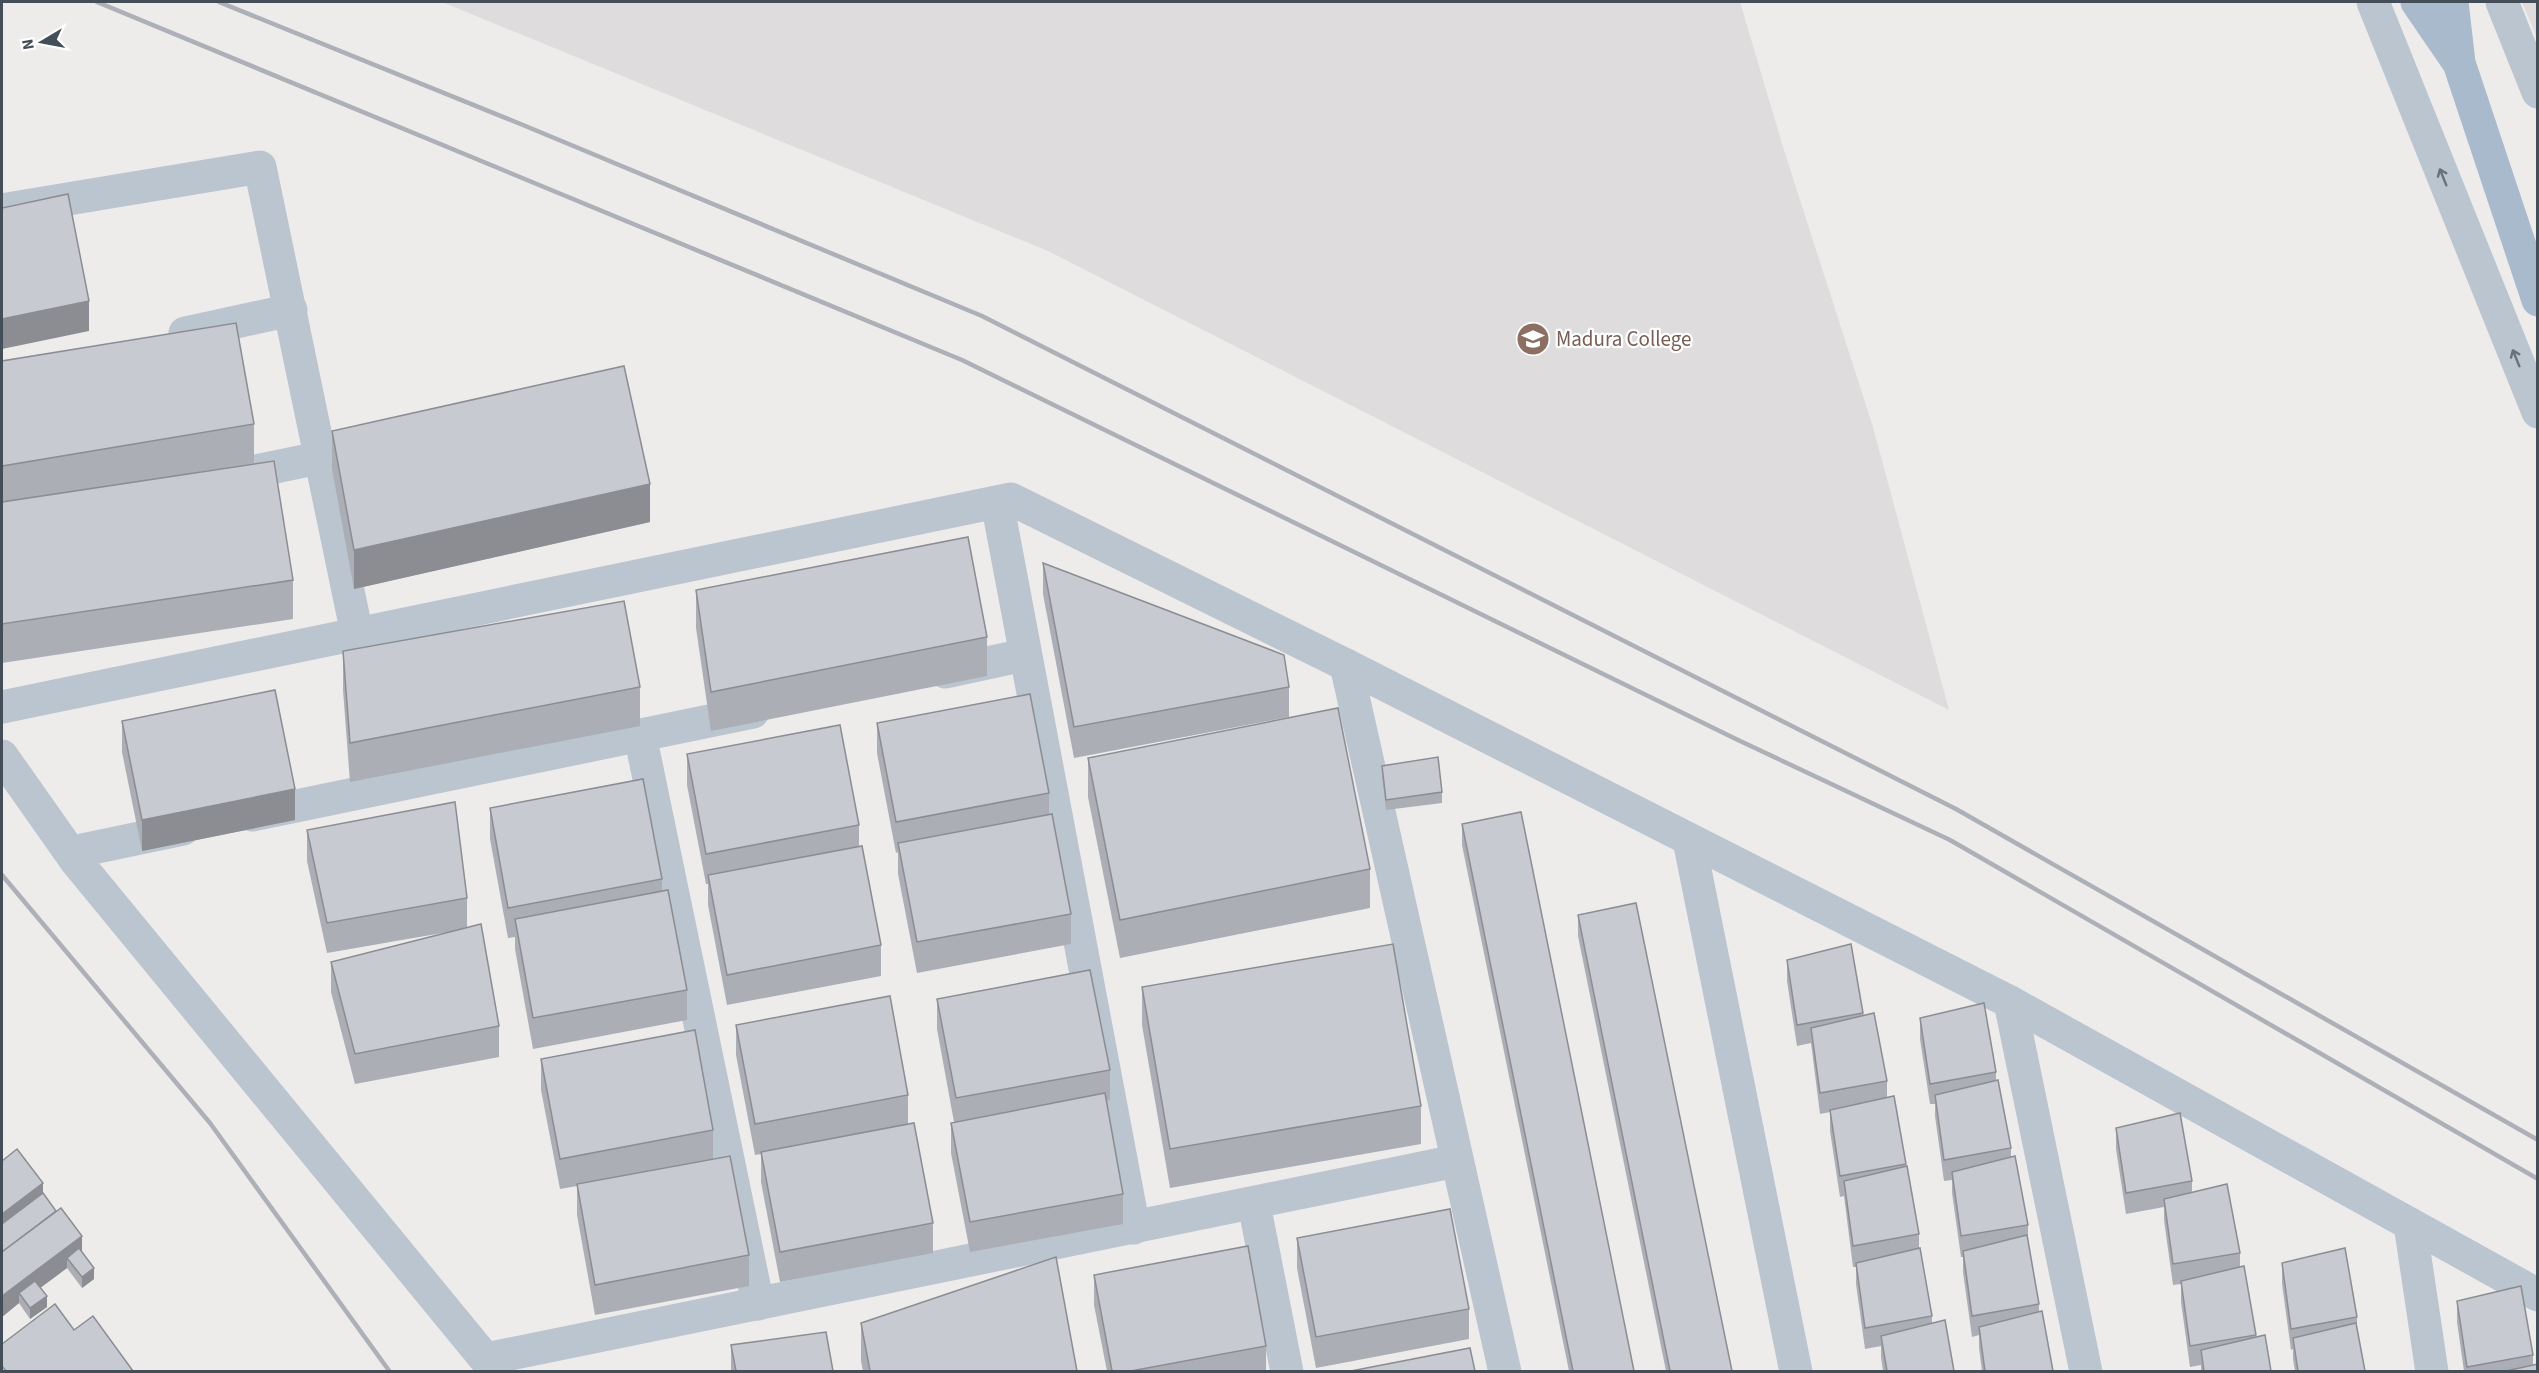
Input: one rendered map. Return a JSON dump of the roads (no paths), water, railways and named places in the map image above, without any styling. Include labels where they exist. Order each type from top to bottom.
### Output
[{"type":"main road","points":[[2416,2],[2459,63]]},
{"type":"main road","points":[[2452,2],[2459,63],[2536,295]]},
{"type":"street","points":[[2373,2],[2538,412]]},
{"type":"street","points":[[2502,2],[2531,60],[2538,92]]},
{"type":"street","points":[[2,210],[260,167],[357,634]]},
{"type":"street","points":[[152,340],[291,310]]},
{"type":"street","points":[[207,481],[367,448]]},
{"type":"street","points":[[2,707],[1011,499],[1346,665],[2010,1002],[2538,1295]]},
{"type":"street","points":[[997,502],[1134,1228]]},
{"type":"street","points":[[920,677],[1025,655]]},
{"type":"street","points":[[1346,665],[1505,1371]]},
{"type":"street","points":[[74,852],[780,706]]},
{"type":"street","points":[[640,735],[758,1304]]},
{"type":"street","points":[[2,756],[76,861],[491,1365],[758,1304],[1456,1161]]},
{"type":"street","points":[[1689,840],[1796,1371]]},
{"type":"street","points":[[2010,1002],[2086,1371]]},
{"type":"street","points":[[1254,1204],[1287,1371]]},
{"type":"street","points":[[2410,1224],[2432,1371]]},
{"type":"railway","points":[[97,2],[962,360],[1738,740],[1950,840],[2538,1179]]},
{"type":"railway","points":[[219,2],[523,125],[982,316],[1956,809],[2538,1140]]},
{"type":"railway","points":[[2,875],[210,1123],[390,1372]]},
{"type":"place","name":"Madura College","points":[[1533,339]]}]
